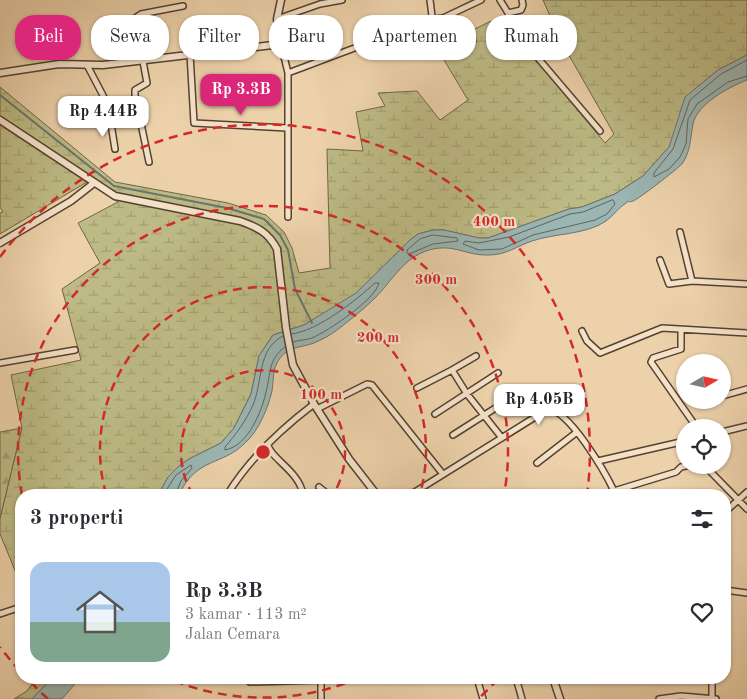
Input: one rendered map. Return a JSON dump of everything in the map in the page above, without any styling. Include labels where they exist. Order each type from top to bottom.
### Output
[{"type":"street","points":[[278,15],[281,0]]},
{"type":"street","points":[[288,15],[320,4],[342,0]]},
{"type":"street","points":[[430,0],[432,15]]},
{"type":"street","points":[[449,15],[481,0]]},
{"type":"street","points":[[500,0],[508,13],[515,31],[600,131]]},
{"type":"street","points":[[508,13],[521,10],[522,0]]},
{"type":"street","points":[[149,162],[134,92],[147,83],[135,18],[136,15],[183,6]]},
{"type":"street","points":[[288,73],[353,49]]},
{"type":"street","points":[[0,73],[59,64],[87,65],[143,61],[179,56]]},
{"type":"street","points":[[190,60],[194,123],[288,128]]},
{"type":"street","points":[[285,60],[288,73],[288,217]]},
{"type":"street","points":[[87,65],[108,105],[115,149]]},
{"type":"street","points":[[0,120],[115,196],[240,220],[265,232],[277,248],[286,328],[290,353],[297,374],[315,407],[349,459],[372,489]]},
{"type":"street","points":[[0,243],[70,201],[94,183]]},
{"type":"street","points":[[680,232],[692,281]]},
{"type":"street","points":[[660,260],[669,284],[692,281],[747,284]]},
{"type":"street","points":[[582,331],[591,347],[601,352],[662,328],[747,333]]},
{"type":"street","points":[[681,330],[681,349],[653,358],[651,362],[690,419]]},
{"type":"street","points":[[0,363],[75,350]]},
{"type":"street","points":[[417,388],[476,356]]},
{"type":"street","points":[[452,370],[467,394],[502,438]]},
{"type":"street","points":[[435,414],[498,373]]},
{"type":"street","points":[[231,489],[244,471],[288,423],[315,407],[367,384],[372,385],[442,473]]},
{"type":"street","points":[[731,393],[747,389]]},
{"type":"street","points":[[453,435],[516,395]]},
{"type":"street","points":[[419,489],[548,409],[556,410],[577,432],[598,461],[611,489]]},
{"type":"street","points":[[731,430],[747,426]]},
{"type":"street","points":[[537,463],[577,432]]},
{"type":"street","points":[[598,461],[676,443]]},
{"type":"street","points":[[268,444],[270,452],[298,478],[302,489]]},
{"type":"street","points":[[625,489],[676,472]]},
{"type":"street","points":[[713,474],[727,489]]},
{"type":"street","points":[[319,486],[322,489]]},
{"type":"street","points":[[731,507],[747,492]]},
{"type":"street","points":[[731,493],[747,509]]},
{"type":"street","points":[[731,591],[747,593]]},
{"type":"street","points":[[0,614],[15,609]]},
{"type":"street","points":[[321,684],[321,699]]},
{"type":"street","points":[[474,699],[482,697],[479,684]]},
{"type":"street","points":[[518,684],[522,699]]},
{"type":"street","points":[[555,684],[560,699]]},
{"type":"street","points":[[712,684],[712,698]]},
{"type":"street","points":[[659,699],[681,696],[716,699]]},
{"type":"green space","points":[[543,0],[747,0],[747,55],[718,70],[695,89],[669,147],[643,176],[615,194],[488,238],[479,238],[444,230],[433,230],[418,234],[357,293],[304,325],[273,335],[259,356],[251,394],[234,428],[221,443],[189,459],[178,467],[168,477],[161,489],[15,489],[15,570],[0,534],[0,519],[22,428],[11,375],[81,360],[62,289],[100,263],[78,223],[118,202],[87,182],[0,234],[0,213],[3,212],[0,207],[0,87],[115,182],[228,203],[266,215],[284,232],[292,248],[299,273],[330,268],[327,149],[363,151],[356,112],[385,106],[378,93],[417,91],[440,120],[468,100],[444,60],[476,60],[476,28],[486,24],[486,60],[536,60],[605,143],[614,134],[572,60],[577,60],[577,15],[550,15]]},
{"type":"green space","points":[[22,428],[0,519],[0,432]]},
{"type":"green space","points":[[32,684],[46,684],[32,699],[14,699],[27,691]]},
{"type":"water","points":[[747,55],[747,80],[723,92],[707,103],[693,124],[689,150],[682,164],[650,190],[637,199],[623,205],[606,221],[589,229],[541,238],[495,255],[481,255],[438,248],[412,258],[371,302],[335,332],[314,343],[291,349],[280,358],[276,366],[272,391],[265,411],[259,425],[246,442],[237,450],[202,468],[194,474],[182,489],[161,489],[168,477],[178,467],[189,459],[221,443],[234,428],[251,394],[259,356],[273,335],[304,325],[356,293],[418,234],[433,230],[444,230],[479,238],[488,238],[615,194],[643,176],[669,147],[685,97],[718,70]]},
{"type":"water","points":[[46,684],[75,684],[62,699],[32,699]]},
{"type":"waterway","points":[[0,95],[114,186],[227,208],[264,219],[280,235],[288,250],[295,289],[312,323]]}]
